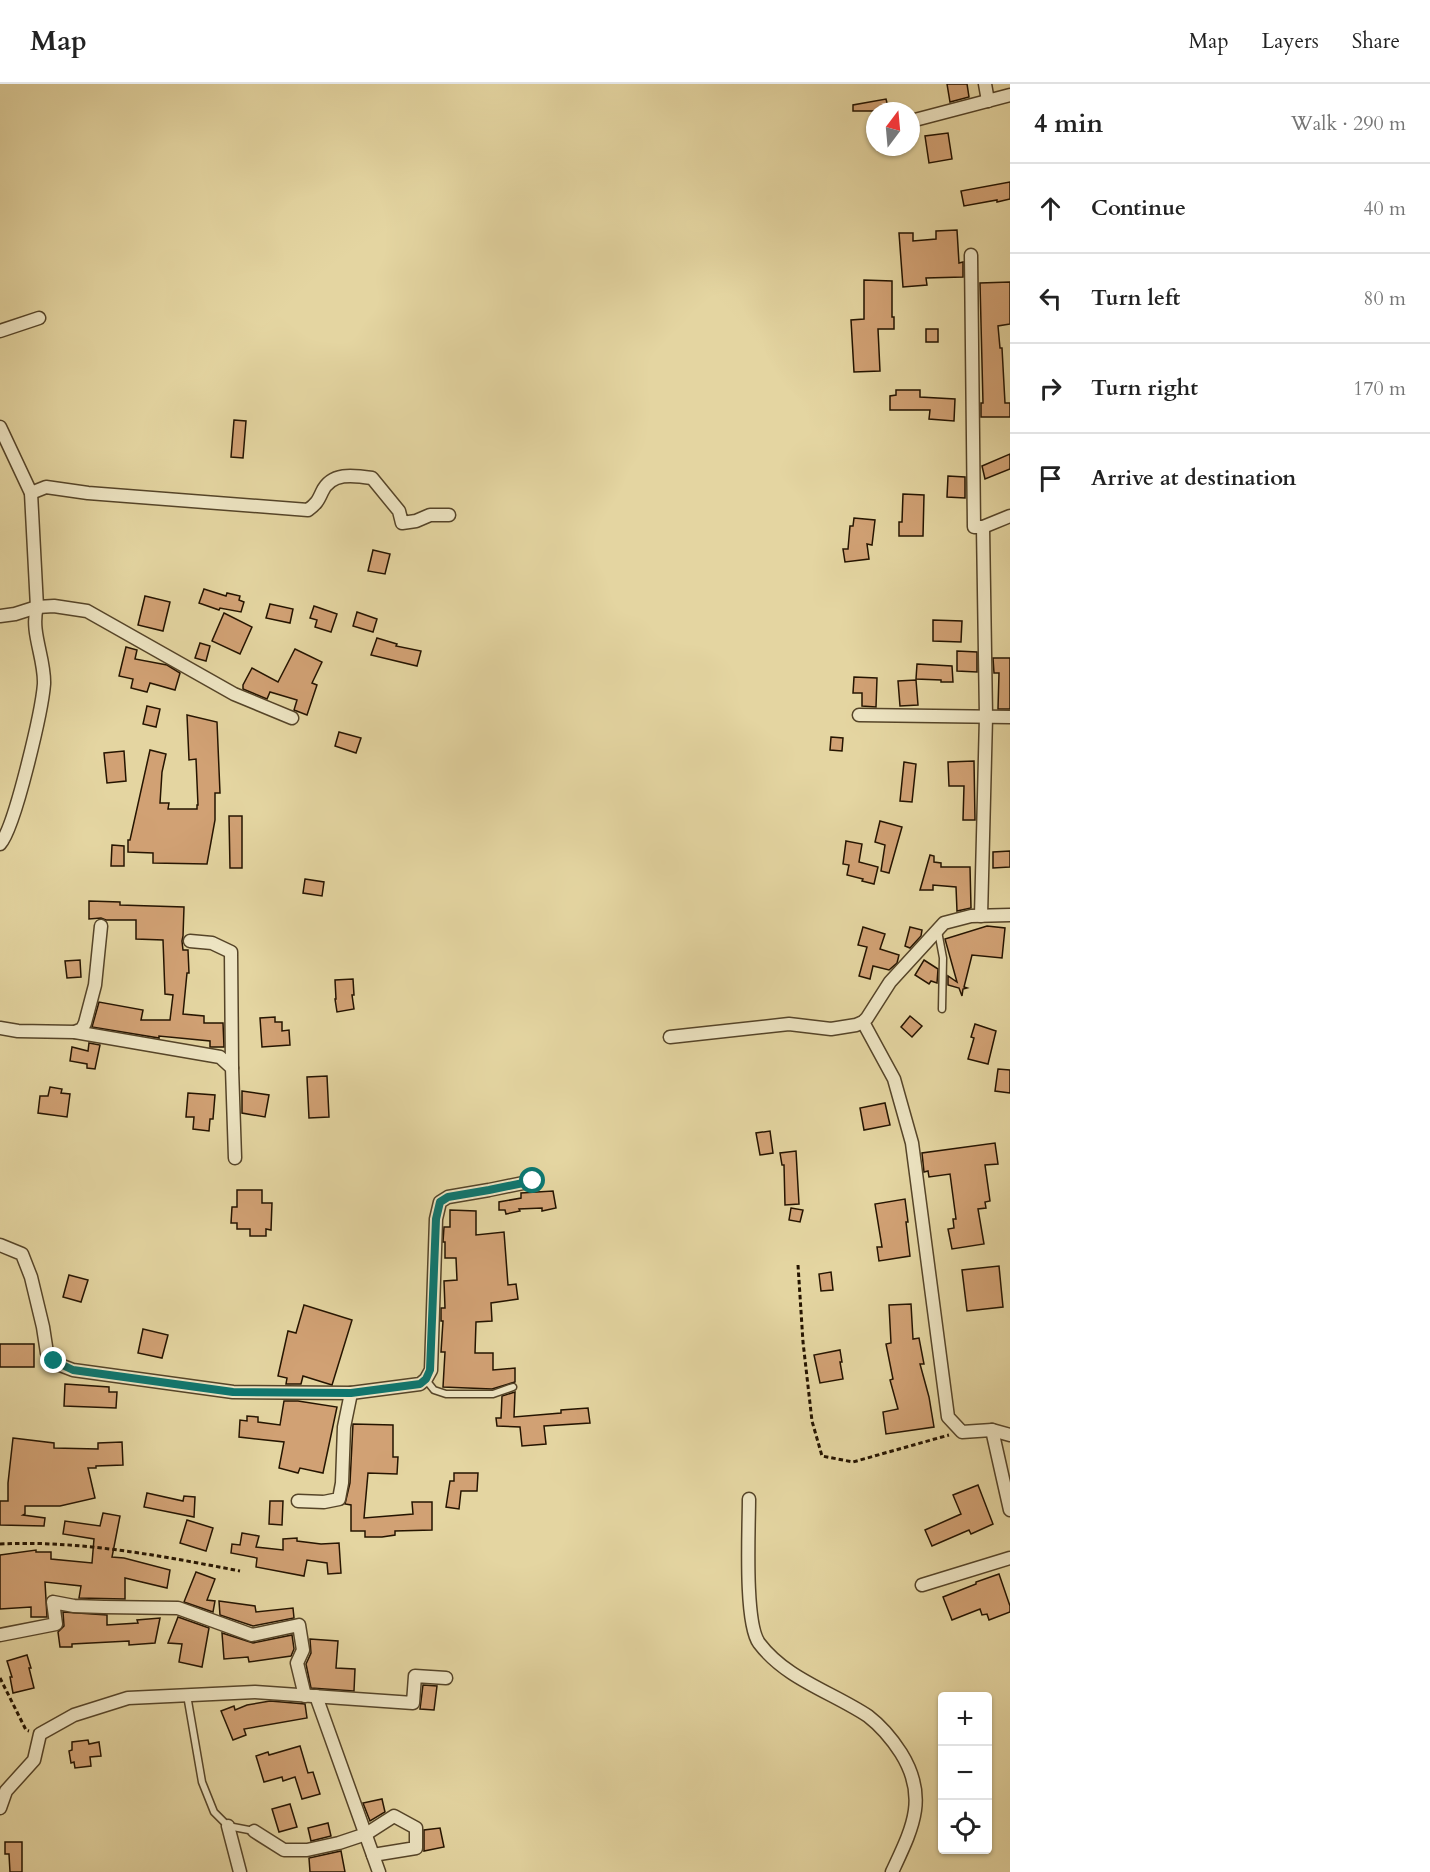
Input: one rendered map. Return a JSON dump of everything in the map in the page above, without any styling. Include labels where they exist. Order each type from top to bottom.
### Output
[{"type":"street","points":[[985,84],[988,100]]},
{"type":"street","points":[[920,119],[1010,94]]},
{"type":"street","points":[[971,255],[974,527],[983,527],[1010,516]]},
{"type":"street","points":[[0,331],[39,318]]},
{"type":"street","points":[[0,427],[31,494],[37,607],[34,618],[44,683],[34,738],[11,823],[0,844]]},
{"type":"street","points":[[31,494],[46,487],[88,493],[308,510],[318,503],[329,480],[349,475],[372,477],[399,511],[402,524],[430,515],[449,515]]},
{"type":"street","points":[[981,916],[986,717],[983,527]]},
{"type":"street","points":[[0,616],[37,607],[54,606],[87,611],[234,694],[292,717]]},
{"type":"street","points":[[859,715],[1010,717]]},
{"type":"street","points":[[670,1036],[789,1024],[831,1029],[856,1025],[863,1022],[900,969],[944,923],[971,916],[1010,915]]},
{"type":"street","points":[[75,1032],[82,1029],[85,1023],[92,995],[101,926]]},
{"type":"street","points":[[190,941],[212,943],[231,952],[235,1158]]},
{"type":"street","points":[[863,1022],[894,1079],[912,1143],[948,1417],[962,1432],[992,1430],[1010,1435]]},
{"type":"street","points":[[0,1028],[18,1032],[75,1032],[220,1058],[232,1068]]},
{"type":"street","points":[[0,1245],[22,1254],[31,1277],[47,1353],[60,1365],[73,1370],[233,1392],[351,1393],[420,1384],[426,1379],[430,1370],[436,1219],[440,1202],[448,1197],[533,1181]]},
{"type":"street","points":[[298,1501],[324,1502],[339,1498],[342,1483],[344,1428],[351,1393]]},
{"type":"street","points":[[992,1430],[1010,1510]]},
{"type":"street","points":[[749,1499],[750,1591],[753,1626],[759,1642],[781,1664],[811,1685],[868,1717],[891,1738],[910,1767],[918,1797],[909,1835],[892,1872]]},
{"type":"street","points":[[922,1585],[1010,1558]]},
{"type":"street","points":[[0,1635],[56,1624],[53,1602],[104,1608],[178,1608],[252,1635],[299,1625],[303,1650],[297,1663],[379,1872]]},
{"type":"street","points":[[0,1808],[6,1791],[34,1760],[40,1734],[74,1715],[128,1698],[255,1692],[412,1703],[415,1676],[446,1678]]},
{"type":"street","points":[[254,1831],[284,1850],[307,1850],[366,1834],[394,1816],[416,1828],[416,1848],[373,1856]]},
{"type":"street","points":[[228,1826],[240,1872]]},
{"type":"lane","points":[[938,930],[943,958],[942,1010]]},
{"type":"lane","points":[[426,1379],[434,1390],[446,1394],[493,1395],[513,1387]]},
{"type":"lane","points":[[187,1695],[202,1782],[214,1812],[228,1826],[254,1831]]},
{"type":"path","points":[[798,1265],[803,1342],[812,1421],[822,1456],[853,1462],[962,1432]]},
{"type":"path","points":[[0,1544],[87,1547],[167,1557],[240,1571]]},
{"type":"path","points":[[0,1678],[26,1730],[40,1734]]},
{"type":"building","points":[[947,84],[967,84],[969,97],[950,102]]},
{"type":"building","points":[[886,99],[887,102],[870,102]]},
{"type":"building","points":[[866,103],[866,111],[853,111],[853,105]]},
{"type":"building","points":[[948,133],[952,159],[929,163],[925,136]]},
{"type":"building","points":[[1010,182],[1010,199],[964,206],[961,191]]},
{"type":"building","points":[[957,230],[959,263],[963,262],[963,277],[926,278],[927,285],[903,287],[899,233],[913,233],[913,241],[936,239],[936,231]]},
{"type":"building","points":[[864,280],[892,281],[894,329],[878,329],[880,371],[854,372],[851,320],[864,319]]},
{"type":"building","points":[[1010,282],[1010,324],[998,326],[1000,348],[1002,348],[1005,403],[1010,403],[1010,417],[981,417],[981,403],[983,403],[980,283]]},
{"type":"building","points":[[926,329],[938,329],[938,342],[926,342]]},
{"type":"building","points":[[896,390],[920,390],[920,397],[955,399],[954,421],[929,419],[930,410],[890,410],[890,396],[896,395]]},
{"type":"building","points":[[234,420],[246,421],[243,458],[231,457]]},
{"type":"building","points":[[1010,454],[1010,469],[985,479],[982,466]]},
{"type":"building","points":[[948,476],[965,477],[965,498],[947,497]]},
{"type":"building","points":[[903,494],[924,495],[923,536],[899,536]]},
{"type":"building","points":[[854,518],[875,520],[872,545],[867,544],[869,559],[845,562],[843,549],[848,549],[850,526],[853,526]]},
{"type":"building","points":[[373,550],[390,554],[385,574],[368,571]]},
{"type":"building","points":[[204,589],[226,596],[227,593],[240,596],[239,600],[244,602],[241,612],[220,608],[219,610],[199,603]]},
{"type":"building","points":[[145,596],[170,602],[163,631],[138,625]]},
{"type":"building","points":[[270,604],[293,609],[290,623],[266,618]]},
{"type":"building","points":[[314,606],[337,614],[331,632],[315,627],[317,620],[310,618]]},
{"type":"building","points":[[357,612],[377,619],[373,632],[353,626]]},
{"type":"building","points":[[224,613],[252,627],[240,654],[212,641]]},
{"type":"building","points":[[933,620],[962,621],[961,642],[933,641]]},
{"type":"building","points":[[377,638],[397,644],[396,646],[421,651],[417,666],[371,655]]},
{"type":"building","points":[[200,643],[210,646],[206,661],[195,658]]},
{"type":"building","points":[[126,647],[137,650],[135,659],[167,665],[180,673],[175,690],[150,683],[147,692],[131,688],[133,679],[119,676]]},
{"type":"building","points":[[295,649],[322,662],[312,683],[317,685],[307,715],[294,710],[297,700],[270,692],[267,699],[243,689],[252,668],[278,682]]},
{"type":"building","points":[[957,651],[977,652],[977,672],[957,671]]},
{"type":"building","points":[[993,658],[1010,658],[1010,709],[998,709],[999,673],[994,673]]},
{"type":"building","points":[[917,664],[952,666],[953,682],[916,679]]},
{"type":"building","points":[[854,677],[877,678],[876,707],[862,706],[862,693],[853,693]]},
{"type":"building","points":[[916,680],[918,705],[900,706],[898,681]]},
{"type":"building","points":[[147,706],[160,709],[156,727],[143,724]]},
{"type":"building","points":[[187,715],[217,722],[220,793],[215,793],[215,820],[207,864],[153,863],[153,853],[128,852],[128,840],[130,840],[150,750],[166,754],[160,803],[169,803],[168,809],[197,809],[198,805],[196,759],[189,760]]},
{"type":"building","points":[[339,732],[361,738],[356,753],[335,746]]},
{"type":"building","points":[[831,737],[843,738],[842,751],[830,750]]},
{"type":"building","points":[[124,751],[126,781],[107,783],[104,753]]},
{"type":"building","points":[[974,761],[975,820],[963,820],[964,786],[949,786],[948,762]]},
{"type":"building","points":[[904,762],[916,764],[912,802],[900,801]]},
{"type":"building","points":[[229,816],[242,816],[242,868],[230,868]]},
{"type":"building","points":[[880,821],[902,827],[889,873],[881,871],[885,845],[875,842]]},
{"type":"building","points":[[846,841],[862,844],[859,862],[878,867],[874,884],[847,875],[849,865],[843,864]]},
{"type":"building","points":[[112,845],[124,846],[124,866],[111,866]]},
{"type":"building","points":[[1010,851],[1010,867],[993,868],[993,852]]},
{"type":"building","points":[[930,855],[934,856],[934,862],[941,863],[941,867],[970,867],[971,908],[957,911],[956,887],[933,885],[933,890],[920,890]]},
{"type":"building","points":[[305,879],[324,882],[322,896],[303,893]]},
{"type":"building","points":[[89,901],[120,902],[120,905],[184,907],[182,941],[183,950],[188,950],[189,973],[187,973],[183,1014],[204,1016],[204,1023],[223,1023],[224,1047],[210,1047],[210,1041],[159,1036],[159,1038],[92,1027],[99,1002],[143,1010],[141,1020],[170,1020],[173,995],[165,994],[163,940],[136,939],[136,920],[89,919]]},
{"type":"building","points":[[987,926],[1005,928],[1002,958],[972,955],[964,987],[967,988],[963,989],[962,996],[959,988],[948,985],[948,976],[957,982],[945,939]]},
{"type":"building","points":[[863,927],[885,934],[880,949],[899,955],[897,963],[889,970],[873,966],[870,979],[859,976],[867,947],[858,945]]},
{"type":"building","points":[[910,927],[922,930],[921,936],[910,948],[905,946]]},
{"type":"building","points":[[80,960],[81,977],[67,978],[65,961]]},
{"type":"building","points":[[924,960],[938,969],[937,983],[931,981],[929,984],[915,975]]},
{"type":"building","points":[[353,979],[354,1009],[337,1012],[335,980]]},
{"type":"building","points":[[910,1016],[922,1026],[912,1037],[901,1027]]},
{"type":"building","points":[[275,1017],[275,1022],[282,1022],[282,1031],[289,1030],[290,1045],[262,1047],[260,1018]]},
{"type":"building","points":[[975,1024],[996,1031],[988,1064],[968,1059]]},
{"type":"building","points":[[89,1043],[100,1045],[95,1069],[87,1068],[87,1064],[70,1061],[72,1047],[88,1051]]},
{"type":"building","points":[[998,1069],[1010,1070],[1010,1093],[995,1091]]},
{"type":"building","points":[[327,1076],[329,1117],[309,1118],[307,1077]]},
{"type":"building","points":[[50,1087],[62,1089],[61,1093],[70,1094],[67,1117],[38,1113],[40,1096],[48,1096]]},
{"type":"building","points":[[242,1091],[269,1095],[265,1117],[242,1113]]},
{"type":"building","points":[[188,1093],[215,1095],[213,1119],[210,1119],[209,1131],[193,1129],[194,1117],[186,1117]]},
{"type":"building","points":[[885,1103],[890,1125],[864,1130],[860,1108]]},
{"type":"building","points":[[770,1131],[773,1153],[760,1155],[756,1133]]},
{"type":"building","points":[[995,1143],[998,1164],[985,1165],[990,1201],[985,1202],[986,1208],[978,1209],[984,1244],[952,1249],[948,1229],[954,1228],[953,1219],[956,1219],[950,1174],[929,1177],[928,1171],[924,1172],[922,1153]]},
{"type":"building","points":[[796,1151],[799,1204],[785,1205],[784,1165],[782,1165],[780,1153]]},
{"type":"building","points":[[237,1190],[262,1190],[262,1203],[272,1203],[271,1230],[266,1229],[266,1236],[250,1236],[250,1229],[237,1229],[237,1223],[231,1223],[232,1207],[237,1207]]},
{"type":"building","points":[[553,1191],[556,1208],[542,1211],[542,1208],[519,1209],[520,1211],[506,1214],[505,1210],[499,1210],[499,1202],[521,1198],[521,1193]]},
{"type":"building","points":[[905,1199],[910,1256],[879,1261],[877,1247],[882,1247],[875,1204]]},
{"type":"building","points":[[791,1208],[803,1210],[800,1222],[789,1220]]},
{"type":"building","points":[[450,1210],[476,1211],[476,1235],[504,1232],[508,1285],[516,1284],[518,1299],[491,1303],[492,1321],[476,1322],[475,1353],[493,1353],[493,1370],[515,1368],[515,1382],[492,1389],[443,1387],[445,1352],[441,1352],[443,1321],[441,1321],[441,1308],[445,1308],[444,1281],[457,1280],[456,1258],[445,1258],[445,1242],[443,1242],[444,1227],[450,1227]]},
{"type":"building","points":[[999,1266],[1003,1307],[967,1311],[962,1270]]},
{"type":"building","points":[[831,1272],[833,1290],[821,1291],[819,1274]]},
{"type":"building","points":[[69,1275],[88,1280],[81,1302],[63,1297]]},
{"type":"building","points":[[911,1304],[913,1339],[919,1338],[924,1364],[920,1364],[934,1427],[886,1434],[883,1412],[898,1409],[890,1380],[893,1379],[886,1344],[891,1343],[889,1305]]},
{"type":"building","points":[[304,1305],[352,1320],[332,1385],[303,1376],[301,1384],[286,1384],[287,1378],[278,1376],[288,1331],[296,1333]]},
{"type":"building","points":[[143,1329],[168,1335],[162,1358],[138,1353]]},
{"type":"building","points":[[0,1344],[34,1344],[34,1367],[0,1367]]},
{"type":"building","points":[[840,1350],[843,1379],[820,1383],[814,1355]]},
{"type":"building","points":[[65,1384],[109,1387],[109,1392],[117,1392],[116,1408],[64,1406]]},
{"type":"building","points":[[515,1392],[514,1417],[588,1408],[590,1423],[544,1426],[546,1444],[522,1446],[520,1427],[497,1426],[496,1418],[501,1418],[502,1396]]},
{"type":"building","points":[[284,1401],[337,1407],[323,1473],[300,1468],[298,1473],[279,1468],[284,1442],[239,1437],[240,1420],[247,1421],[247,1416],[258,1417],[258,1422],[280,1425]]},
{"type":"building","points":[[353,1424],[393,1425],[393,1457],[398,1457],[397,1474],[368,1473],[364,1518],[413,1514],[412,1502],[432,1502],[432,1530],[395,1531],[395,1535],[382,1537],[365,1537],[365,1531],[351,1531],[351,1505],[345,1504],[350,1483]]},
{"type":"building","points":[[13,1438],[54,1443],[54,1448],[98,1449],[98,1443],[122,1442],[123,1465],[88,1468],[95,1498],[60,1506],[25,1506],[23,1515],[45,1518],[44,1526],[0,1525],[0,1501],[8,1501]]},
{"type":"building","points":[[454,1473],[478,1473],[477,1491],[461,1491],[459,1509],[446,1507],[450,1481],[454,1481]]},
{"type":"building","points":[[978,1485],[993,1524],[971,1534],[969,1530],[932,1546],[925,1530],[961,1514],[953,1495]]},
{"type":"building","points":[[147,1493],[183,1501],[184,1496],[195,1497],[194,1517],[144,1507]]},
{"type":"building","points":[[270,1501],[283,1501],[282,1525],[269,1524]]},
{"type":"building","points":[[103,1513],[120,1516],[112,1557],[170,1570],[167,1588],[125,1578],[125,1599],[79,1598],[81,1586],[45,1582],[47,1617],[31,1617],[31,1607],[0,1609],[0,1555],[36,1550],[36,1552],[51,1552],[51,1559],[92,1563],[94,1539],[63,1534],[65,1521],[100,1526]]},
{"type":"building","points":[[187,1520],[213,1528],[206,1551],[180,1543]]},
{"type":"building","points":[[242,1533],[259,1536],[256,1547],[283,1550],[283,1539],[297,1538],[297,1541],[321,1544],[339,1543],[341,1573],[328,1574],[327,1563],[307,1560],[304,1576],[256,1567],[257,1558],[231,1553],[232,1544],[240,1545]]},
{"type":"building","points":[[196,1572],[215,1579],[207,1600],[215,1601],[213,1612],[184,1602]]},
{"type":"building","points":[[999,1574],[1010,1612],[989,1620],[987,1614],[982,1615],[980,1609],[952,1620],[943,1597]]},
{"type":"building","points":[[219,1601],[255,1606],[256,1612],[293,1608],[294,1618],[253,1626],[220,1615]]},
{"type":"building","points":[[63,1612],[107,1615],[107,1625],[138,1623],[137,1620],[160,1618],[155,1643],[129,1645],[129,1641],[72,1644],[72,1647],[60,1647],[58,1632],[64,1626]]},
{"type":"building","points":[[178,1617],[209,1628],[202,1667],[179,1662],[182,1644],[168,1643]]},
{"type":"building","points":[[222,1633],[253,1643],[292,1635],[294,1649],[291,1656],[249,1662],[248,1657],[224,1659]]},
{"type":"building","points":[[310,1639],[338,1641],[336,1668],[355,1669],[354,1691],[311,1688],[306,1664],[311,1653]]},
{"type":"building","points":[[27,1655],[34,1688],[13,1693],[10,1677],[12,1677],[7,1661]]},
{"type":"building","points":[[423,1685],[437,1686],[434,1710],[420,1709]]},
{"type":"building","points":[[270,1701],[305,1704],[307,1718],[244,1729],[246,1735],[233,1740],[221,1711],[234,1706],[235,1710],[247,1705]]},
{"type":"building","points":[[88,1740],[89,1744],[99,1742],[101,1756],[90,1757],[91,1766],[75,1768],[74,1762],[71,1763],[69,1751],[72,1750],[72,1742]]},
{"type":"building","points":[[300,1746],[308,1773],[313,1772],[320,1794],[302,1799],[295,1777],[283,1781],[282,1777],[264,1782],[256,1756],[268,1752],[269,1755]]},
{"type":"building","points":[[382,1799],[385,1812],[370,1821],[363,1803]]},
{"type":"building","points":[[290,1804],[297,1827],[279,1832],[272,1809]]},
{"type":"building","points":[[328,1823],[331,1836],[311,1841],[308,1828]]},
{"type":"building","points":[[440,1828],[444,1847],[424,1851],[424,1830]]},
{"type":"building","points":[[5,1842],[22,1842],[22,1872],[10,1872],[9,1854],[5,1854]]},
{"type":"building","points":[[341,1851],[345,1872],[310,1872],[309,1858]]},
{"type":"route","points":[[54,1361],[73,1370],[233,1392],[351,1393],[420,1384],[426,1379],[430,1370],[436,1219],[440,1202],[448,1197],[533,1181]]}]
